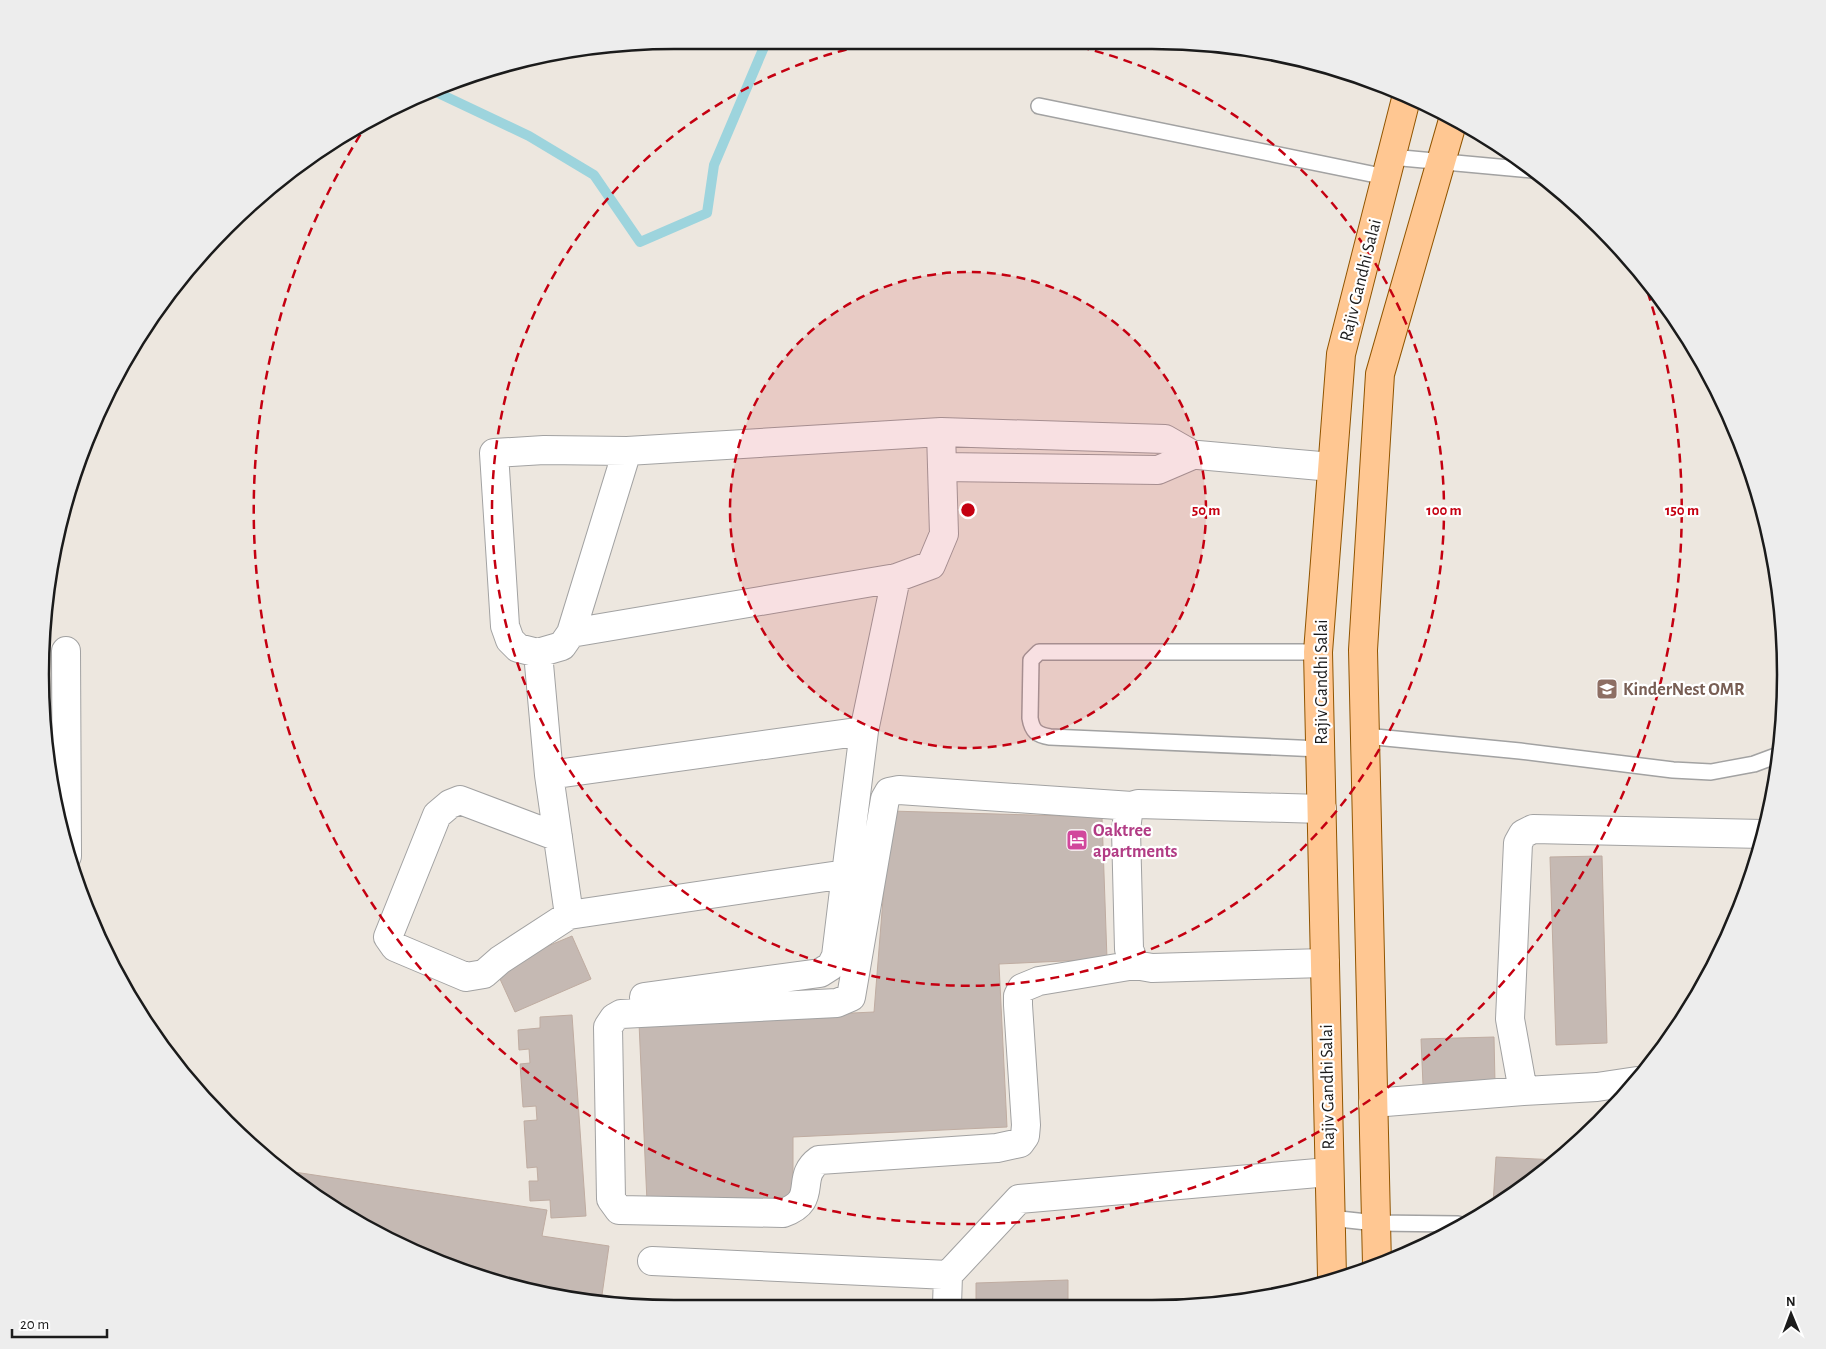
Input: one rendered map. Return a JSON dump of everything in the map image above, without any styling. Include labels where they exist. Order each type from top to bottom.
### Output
[{"type":"main road","name":"Rajiv Gandhi Salai","points":[[1332,1273],[1318,652],[1341,354],[1405,102]]},
{"type":"main road","points":[[1377,1258],[1363,650],[1380,374],[1451,126]]},
{"type":"street","points":[[626,451],[571,632],[562,646],[538,653],[518,648],[510,640],[506,626],[494,453],[544,450],[626,451],[940,432],[1165,439],[1193,455],[1332,468]]},
{"type":"street","points":[[571,632],[896,578],[932,565],[944,534],[940,432]]},
{"type":"street","points":[[942,468],[1158,470],[1193,455]]},
{"type":"street","points":[[623,1000],[820,973],[831,966],[836,956],[864,731],[896,578]]},
{"type":"street","points":[[66,651],[67,822]]},
{"type":"street","points":[[538,653],[549,775],[569,915]]},
{"type":"street","points":[[549,775],[864,731]]},
{"type":"street","points":[[1322,809],[1155,804],[1132,806],[899,790],[890,792],[885,799],[851,997],[837,1003],[621,1014],[614,1018],[608,1027],[611,1199],[618,1210],[782,1213],[794,1209],[803,1200],[810,1166],[819,1160],[997,1148],[1020,1143],[1025,1136],[1026,1125],[1018,1005],[1018,996],[1022,988],[1038,981],[1136,965],[1152,968],[1325,963]]},
{"type":"street","points":[[558,837],[460,800],[450,804],[437,814],[388,937],[395,947],[466,977],[484,974],[500,960],[569,915],[846,874]]},
{"type":"street","points":[[1132,806],[1128,814],[1126,830],[1129,950],[1136,965]]},
{"type":"street","points":[[1523,1091],[1510,1019],[1518,843],[1523,834],[1533,829],[1756,834]]},
{"type":"street","points":[[1373,1103],[1523,1091],[1578,1089],[1625,1083]]},
{"type":"street","points":[[946,1300],[948,1275],[1019,1199],[1329,1172]]},
{"type":"street","points":[[652,1261],[948,1275]]},
{"type":"lane","points":[[1039,106],[1389,167],[1441,163],[1520,169]]},
{"type":"lane","points":[[1318,652],[1038,652],[1031,660],[1030,718],[1035,732],[1050,738],[1320,749]]},
{"type":"lane","points":[[1365,736],[1520,751],[1673,770],[1711,772],[1754,764],[1772,757]]},
{"type":"lane","points":[[1330,1218],[1376,1223],[1450,1224]]},
{"type":"building","points":[[890,811],[1102,817],[1107,959],[999,964],[1007,1127],[793,1137],[793,1198],[647,1202],[639,1023],[874,1012]]},
{"type":"building","points":[[1602,856],[1607,1043],[1556,1045],[1550,857]]},
{"type":"building","points":[[572,936],[591,979],[515,1012],[495,968]]},
{"type":"building","points":[[572,1015],[586,1216],[551,1218],[550,1200],[530,1201],[529,1181],[538,1181],[537,1167],[527,1168],[524,1121],[537,1120],[536,1106],[523,1107],[520,1064],[530,1063],[529,1049],[519,1050],[518,1030],[540,1028],[540,1017]]},
{"type":"building","points":[[1494,1037],[1495,1083],[1423,1085],[1421,1039]]},
{"type":"building","points":[[1496,1157],[1546,1159],[1532,1171],[1493,1198]]},
{"type":"building","points":[[296,1172],[547,1210],[542,1236],[609,1246],[602,1296],[552,1288],[513,1279],[435,1253],[398,1236],[327,1195]]},
{"type":"building","points":[[1068,1280],[1068,1300],[976,1300],[976,1283]]},
{"type":"waterway","points":[[440,94],[529,136],[594,175],[640,242],[707,213],[714,165],[763,49]]},
{"type":"place","name":"KinderNest OMR","points":[[1607,689]]},
{"type":"place","name":"Oaktree apartments","points":[[1077,840]]}]
